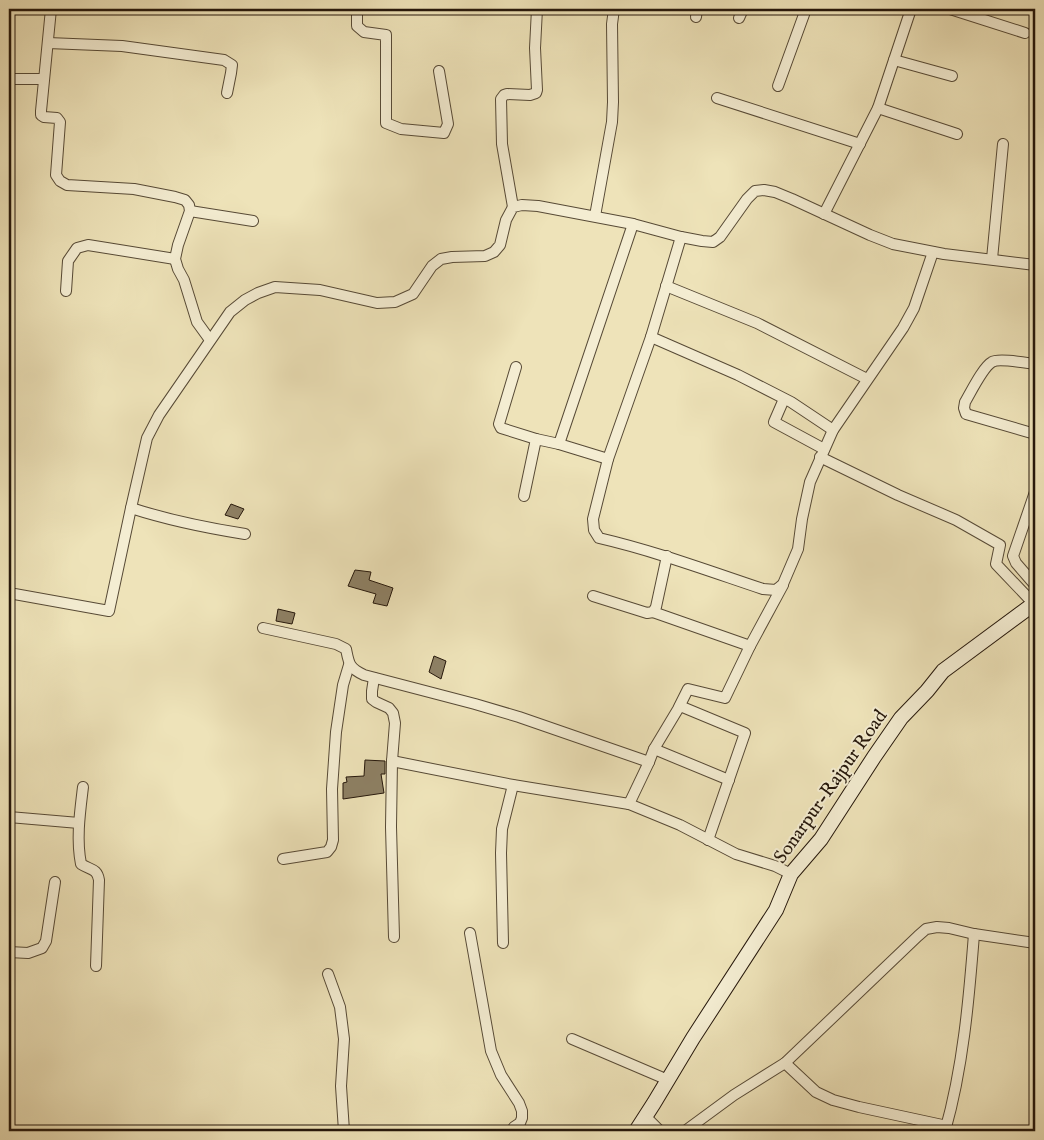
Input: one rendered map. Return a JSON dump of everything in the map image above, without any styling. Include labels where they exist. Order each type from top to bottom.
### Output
[{"type":"main road","name":"Sonarpur-Rajpur Road","points":[[636,1131],[693,1038],[776,910],[791,874],[821,838],[901,718],[943,671],[1035,604]]},
{"type":"street","points":[[51,9],[41,115],[57,118],[60,122],[56,175],[60,181],[67,184],[134,189],[175,197],[185,200],[190,205],[190,211],[178,245],[176,258],[197,322],[210,340]]},
{"type":"street","points":[[357,9],[357,26],[364,32],[386,34],[386,123],[401,129],[444,133],[448,124],[439,72]]},
{"type":"street","points":[[9,594],[109,611],[130,508],[147,438],[159,415],[210,340],[230,312],[245,300],[275,287],[320,290],[377,303],[395,302],[413,294],[432,266],[441,259],[485,256],[494,252],[500,245],[506,220],[513,207],[502,144],[501,99],[507,94],[530,95],[536,93],[535,48],[537,9]]},
{"type":"street","points":[[595,216],[614,102],[612,24],[614,9]]},
{"type":"street","points":[[778,86],[806,9]]},
{"type":"street","points":[[824,214],[878,108],[911,9]]},
{"type":"street","points":[[950,9],[1025,33]]},
{"type":"street","points":[[48,43],[122,46],[224,60],[232,65],[227,93]]},
{"type":"street","points":[[894,60],[952,76]]},
{"type":"street","points":[[9,80],[43,79]]},
{"type":"street","points":[[717,98],[860,144]]},
{"type":"street","points":[[878,108],[957,134]]},
{"type":"street","points":[[992,259],[1003,144]]},
{"type":"street","points":[[513,207],[522,205],[538,206],[595,216],[713,242],[720,237],[747,199],[755,192],[764,190],[776,192],[870,236],[893,244],[933,252],[1035,264]]},
{"type":"street","points":[[190,211],[253,221]]},
{"type":"street","points":[[559,444],[633,224]]},
{"type":"street","points":[[681,236],[651,337],[608,459],[593,519],[594,530],[599,538],[635,546],[763,589],[776,590],[783,584]]},
{"type":"street","points":[[66,290],[68,261],[77,248],[88,245],[176,258]]},
{"type":"street","points":[[629,804],[654,749],[688,689],[726,698],[750,646],[783,584],[798,549],[810,482],[832,430],[903,328],[914,308],[933,252]]},
{"type":"street","points":[[666,286],[756,323],[867,379]]},
{"type":"street","points":[[651,337],[738,375],[784,399],[832,430]]},
{"type":"street","points":[[1035,364],[998,360],[992,362],[984,370],[965,402],[964,408],[966,414],[1035,434]]},
{"type":"street","points":[[516,367],[499,424],[501,428],[608,459]]},
{"type":"street","points":[[784,399],[774,422],[822,453],[898,495],[956,520],[1000,546],[996,564],[1035,604]]},
{"type":"street","points":[[524,496],[536,439]]},
{"type":"street","points":[[1035,492],[1013,556],[1016,563],[1035,585]]},
{"type":"street","points":[[130,508],[219,530],[245,534]]},
{"type":"street","points":[[653,612],[656,607],[667,556]]},
{"type":"street","points":[[593,596],[647,613],[653,612],[750,646]]},
{"type":"street","points":[[263,628],[336,644],[346,649],[349,665],[342,686],[336,732],[332,789],[333,840],[331,847],[327,852],[283,859]]},
{"type":"street","points":[[349,665],[356,671],[374,678],[519,717],[649,762]]},
{"type":"street","points":[[374,678],[372,699],[389,708],[393,713],[395,723],[392,761],[391,827],[394,937]]},
{"type":"street","points":[[680,706],[745,733],[708,840]]},
{"type":"street","points":[[654,749],[729,780]]},
{"type":"street","points":[[392,761],[513,785],[629,804],[680,825],[736,854],[774,866],[791,874]]},
{"type":"street","points":[[503,943],[502,829],[513,785]]},
{"type":"street","points":[[83,787],[79,823],[81,864],[95,871],[98,874],[99,880],[96,966]]},
{"type":"street","points":[[9,817],[79,823]]},
{"type":"street","points":[[9,952],[28,953],[42,948],[46,941],[55,882]]},
{"type":"street","points":[[685,1131],[734,1095],[785,1063],[926,930],[936,927],[949,928],[974,934],[1035,943]]},
{"type":"street","points":[[470,933],[491,1051],[501,1074],[522,1111],[520,1123],[511,1131]]},
{"type":"street","points":[[785,1063],[816,1092],[833,1100],[946,1129],[963,1045],[971,981],[974,934]]},
{"type":"street","points":[[328,974],[340,1007],[344,1039],[341,1086],[344,1131]]},
{"type":"street","points":[[572,1039],[668,1080]]},
{"type":"street","points":[[646,1116],[660,1131]]},
{"type":"building","points":[[231,504],[244,509],[238,519],[225,515]]},
{"type":"building","points":[[355,570],[371,572],[369,580],[393,588],[387,606],[373,603],[376,594],[348,586]]},
{"type":"building","points":[[278,609],[295,613],[292,624],[276,621]]},
{"type":"building","points":[[434,656],[446,661],[441,679],[429,672]]},
{"type":"building","points":[[365,760],[385,761],[385,774],[381,774],[384,793],[343,799],[343,783],[347,782],[346,777],[364,776]]}]
